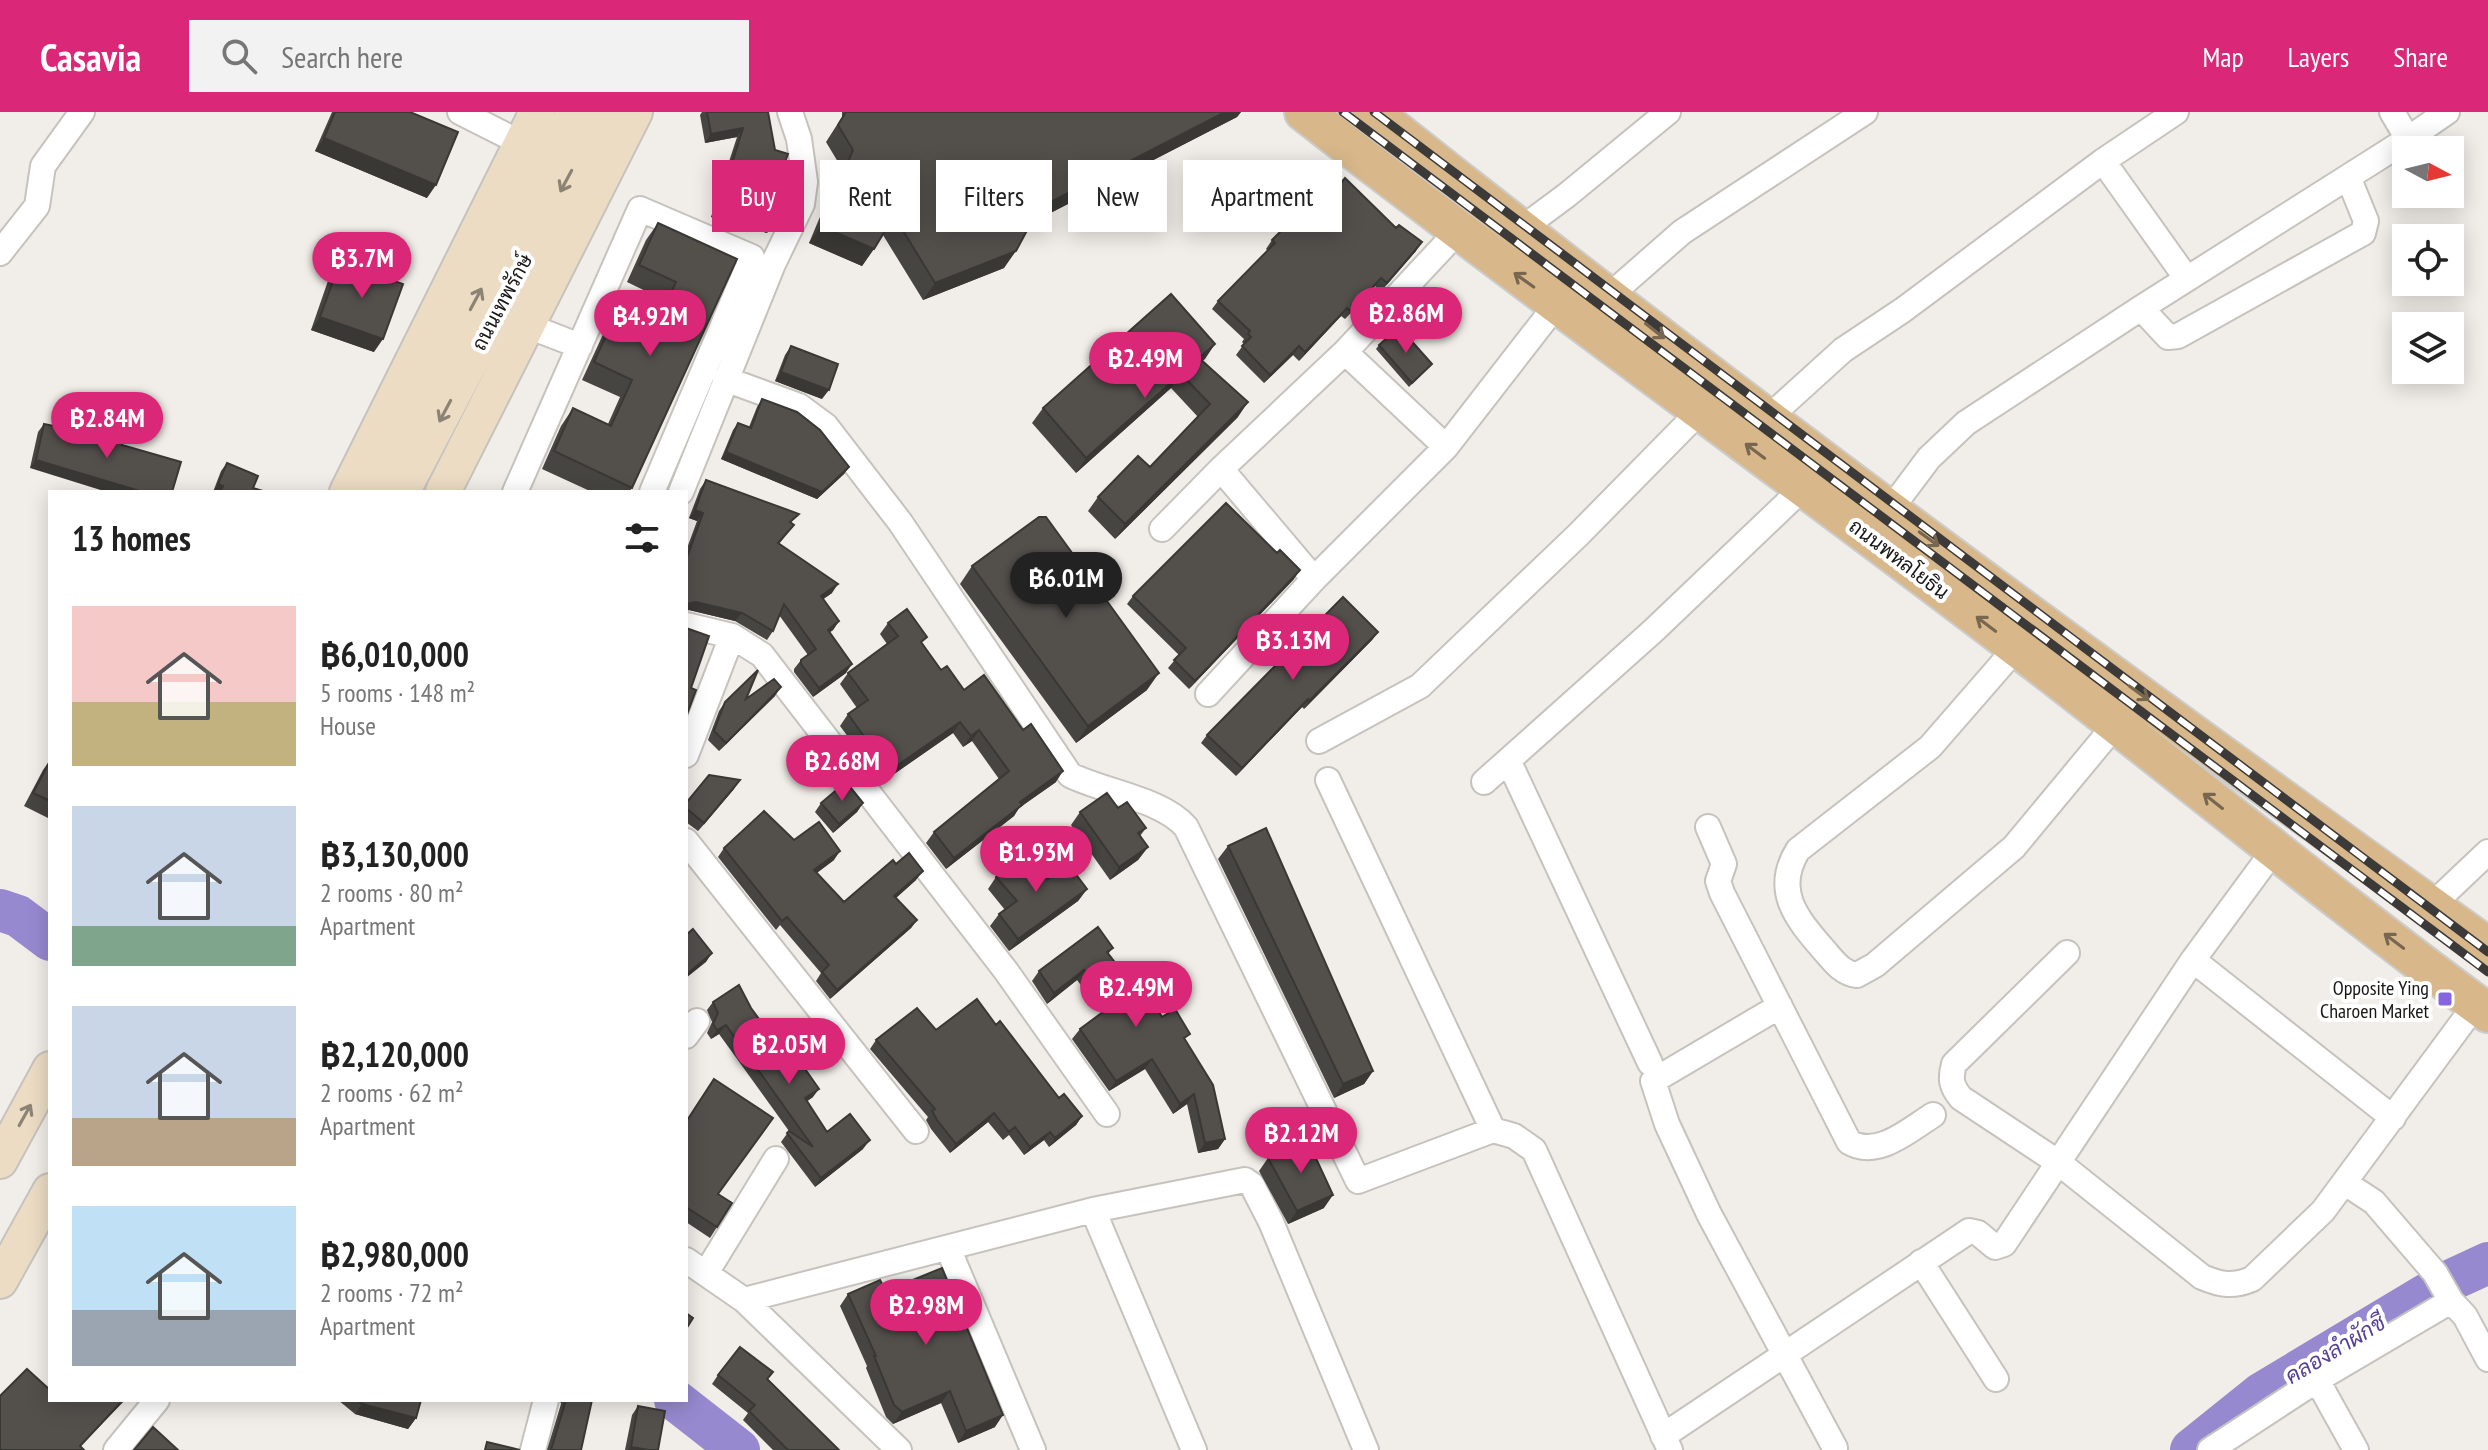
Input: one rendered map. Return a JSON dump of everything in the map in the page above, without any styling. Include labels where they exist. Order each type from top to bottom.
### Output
[{"type":"main road","points":[[348,490],[537,112]]},
{"type":"main road","name":"ถนนเทพรักษ์","points":[[377,490],[574,112]]},
{"type":"main road","name":"ถนนเทพรักษ์","points":[[403,490],[602,112]]},
{"type":"main road","name":"ถนนเทพรักษ์","points":[[444,490],[635,112]]},
{"type":"main road","name":"ถนนพหลโยธิน","points":[[1304,112],[1458,231],[1804,487],[2304,814],[2488,947]]},
{"type":"main road","name":"ถนนพหลโยธิน","points":[[1372,112],[1520,230],[1890,510],[2031,636],[2116,724],[2274,850],[2482,1008]]},
{"type":"main road","points":[[2274,850],[2275,835],[2280,825],[2304,814]]},
{"type":"main road","points":[[0,1161],[48,1073]]},
{"type":"main road","points":[[0,1281],[38,1238],[48,1199]]},
{"type":"street","points":[[0,253],[8,228],[37,206],[43,166],[82,112]]},
{"type":"street","points":[[460,112],[521,143]]},
{"type":"street","points":[[682,490],[773,264],[802,204],[805,182],[799,139],[790,112]]},
{"type":"street","points":[[1520,230],[1668,112]]},
{"type":"street","points":[[1609,296],[1682,232],[1865,112]]},
{"type":"street","points":[[1768,418],[1843,350],[1903,310],[2103,161],[2176,112]]},
{"type":"street","points":[[2392,112],[2406,136]]},
{"type":"street","points":[[2412,136],[2447,112]]},
{"type":"street","points":[[1890,510],[1929,458],[1966,423],[2392,150]]},
{"type":"street","points":[[2103,161],[2187,279]]},
{"type":"street","points":[[2141,308],[2168,337],[2178,336],[2363,233],[2366,221],[2349,179]]},
{"type":"street","points":[[516,490],[640,209],[752,257],[653,490]]},
{"type":"street","points":[[1162,529],[1345,352],[1458,231]]},
{"type":"street","points":[[1208,694],[1314,579],[1446,447],[1557,304]]},
{"type":"street","points":[[528,326],[580,346]]},
{"type":"street","points":[[1345,352],[1446,447]]},
{"type":"street","points":[[725,379],[799,406],[826,426],[900,522],[1070,775],[1092,786],[1153,806],[1179,819],[1186,827],[1358,1181],[1493,1130],[1529,1144],[1538,1155],[1666,1443],[1785,1355],[1969,1231],[1978,1233],[1995,1247],[2004,1244],[2193,960],[2274,850]]},
{"type":"street","points":[[1319,741],[1420,686],[1578,535],[1701,410]]},
{"type":"street","points":[[1221,469],[1314,579]]},
{"type":"street","points":[[1484,782],[1653,631],[1804,487]]},
{"type":"street","points":[[688,625],[732,636],[762,655],[1006,971],[1107,1114]]},
{"type":"street","points":[[688,750],[732,636]]},
{"type":"street","points":[[2031,636],[1930,747],[1798,850],[1789,864],[1787,888],[1793,909],[1806,930],[1841,969],[1857,975],[1875,965],[2014,847],[2116,724]]},
{"type":"street","points":[[1509,762],[1650,1063]]},
{"type":"street","points":[[1328,780],[1493,1130]]},
{"type":"street","points":[[1708,827],[1724,864],[1718,881],[1722,893],[1849,1142],[1858,1147],[1884,1145],[1933,1115]]},
{"type":"street","points":[[688,844],[916,1131]]},
{"type":"street","points":[[2431,906],[2488,852]]},
{"type":"street","points":[[2067,953],[1954,1064],[1953,1088],[1961,1098],[2059,1163],[2202,1277],[2225,1285],[2238,1285],[2252,1279],[2323,1211],[2482,1008]]},
{"type":"street","points":[[2193,960],[2393,1118]]},
{"type":"street","points":[[1780,1006],[1653,1081],[1667,1124],[1709,1214],[1835,1448]]},
{"type":"street","points":[[776,1159],[696,1266],[744,1300],[899,1450]]},
{"type":"street","points":[[744,1300],[1093,1210],[1248,1181],[1271,1222],[1366,1450]]},
{"type":"street","points":[[2345,1183],[2374,1202],[2435,1273],[2449,1298],[2465,1316],[2488,1359]]},
{"type":"street","points":[[1093,1210],[1194,1450]]},
{"type":"street","points":[[948,1248],[1033,1450]]},
{"type":"street","points":[[1921,1262],[1996,1379]]},
{"type":"street","points":[[2210,1450],[2449,1298]]},
{"type":"street","points":[[2317,1380],[2356,1450]]},
{"type":"street","points":[[116,1450],[155,1402]]},
{"type":"street","points":[[533,1450],[545,1402]]},
{"type":"building","points":[[335,112],[410,112],[458,132],[436,185],[324,138]]},
{"type":"building","points":[[707,112],[768,112],[775,150],[788,154],[786,160],[733,160],[743,128],[711,134]]},
{"type":"building","points":[[846,112],[1225,112],[1132,160],[1068,160],[1068,193],[1052,201],[1052,160],[936,160],[936,232],[1026,232],[1016,251],[935,283],[904,232],[920,232],[920,160],[849,160],[853,150],[838,125]]},
{"type":"building","points":[[1345,178],[1396,228],[1399,225],[1422,242],[1387,283],[1381,278],[1351,311],[1347,308],[1305,352],[1299,346],[1270,375],[1242,346],[1251,337],[1248,334],[1250,331],[1218,301],[1275,243],[1272,240],[1280,232],[1342,232],[1342,182]]},
{"type":"building","points":[[658,223],[737,259],[632,488],[554,451],[573,408],[611,426],[632,380],[594,362],[617,312],[654,330],[676,282],[639,265]]},
{"type":"building","points":[[835,232],[884,232],[874,249]]},
{"type":"building","points":[[340,262],[403,284],[383,339],[320,317]]},
{"type":"building","points":[[1171,294],[1215,344],[1199,358],[1248,402],[1125,524],[1098,497],[1138,456],[1150,467],[1210,404],[1181,374],[1086,458],[1043,408]]},
{"type":"building","points":[[1399,327],[1432,364],[1412,383],[1379,345]]},
{"type":"building","points":[[791,346],[838,364],[829,390],[781,372]]},
{"type":"building","points":[[762,399],[797,412],[820,430],[849,467],[822,492],[726,452],[738,423],[751,428]]},
{"type":"building","points":[[44,424],[123,440],[122,445],[181,462],[173,490],[136,490],[36,460]]},
{"type":"building","points":[[227,463],[258,476],[253,488],[260,490],[221,490],[223,486],[218,484]]},
{"type":"building","points":[[706,480],[799,514],[790,522],[794,525],[778,543],[838,584],[821,596],[839,621],[828,630],[852,664],[819,688],[801,664],[801,660],[816,649],[784,604],[773,631],[742,613],[696,602],[688,604],[688,554],[703,513],[695,510]]},
{"type":"building","points":[[1226,503],[1277,553],[1280,550],[1300,570],[1195,681],[1174,660],[1186,648],[1133,596]]},
{"type":"building","points":[[1039,517],[1046,517],[1159,673],[1088,726],[972,566]]},
{"type":"building","points":[[1343,597],[1378,632],[1242,768],[1207,735]]},
{"type":"building","points":[[907,609],[927,637],[921,642],[941,670],[947,666],[964,690],[984,675],[1023,730],[1031,724],[1063,771],[1020,802],[1022,805],[954,858],[934,832],[1009,771],[979,730],[971,736],[960,722],[892,769],[872,740],[868,742],[848,714],[868,700],[848,673],[898,636],[888,623]]},
{"type":"building","points":[[688,629],[709,636],[691,688],[696,690],[688,712]]},
{"type":"building","points":[[758,670],[746,699],[774,679],[781,687],[726,743],[714,731],[725,702]]},
{"type":"building","points":[[48,765],[48,800],[33,793]]},
{"type":"building","points":[[709,775],[740,780],[704,823],[688,810],[688,801]]},
{"type":"building","points":[[846,782],[863,803],[839,824],[821,803]]},
{"type":"building","points":[[1107,793],[1118,808],[1127,802],[1146,828],[1138,833],[1148,847],[1119,867],[1080,812]]},
{"type":"building","points":[[764,811],[794,840],[819,822],[840,851],[814,870],[844,902],[893,860],[896,864],[909,853],[923,871],[894,896],[917,920],[837,990],[822,972],[829,965],[787,917],[782,921],[724,848]]},
{"type":"building","points":[[1266,828],[1373,1071],[1343,1084],[1228,846]]},
{"type":"building","points":[[1025,853],[1048,879],[1068,864],[1087,889],[1018,939],[999,914],[1017,901],[996,877]]},
{"type":"building","points":[[1098,927],[1113,948],[1107,952],[1137,991],[1144,987],[1162,1017],[1175,1009],[1190,1034],[1184,1038],[1213,1085],[1225,1139],[1205,1143],[1194,1094],[1180,1104],[1152,1059],[1116,1081],[1080,1029],[1111,1006],[1084,970],[1054,993],[1039,971]]},
{"type":"building","points":[[693,929],[712,953],[688,973],[688,933]]},
{"type":"building","points":[[739,985],[751,1008],[796,1070],[803,1066],[819,1089],[805,1098],[827,1132],[850,1114],[870,1140],[821,1178],[787,1133],[789,1131],[813,1147],[726,1025],[717,1030],[713,1024],[718,1013],[713,1002]]},
{"type":"building","points":[[977,999],[996,1025],[1000,1021],[1059,1098],[1064,1094],[1082,1116],[1055,1138],[1050,1132],[1030,1147],[1015,1127],[1009,1132],[994,1113],[956,1144],[937,1120],[932,1111],[935,1109],[876,1040],[917,1008],[936,1030]]},
{"type":"building","points":[[714,1079],[773,1118],[718,1194],[732,1203],[717,1227],[688,1208],[688,1119]]},
{"type":"building","points":[[1307,1139],[1333,1195],[1297,1211],[1268,1158]]},
{"type":"building","points":[[942,1268],[1003,1415],[966,1431],[950,1391],[902,1412],[894,1405],[848,1294],[880,1280],[886,1291]]},
{"type":"building","points":[[740,1347],[773,1372],[767,1379],[839,1450],[788,1450],[749,1411],[755,1405],[718,1375]]},
{"type":"building","points":[[27,1369],[48,1388],[48,1402],[121,1402],[80,1446],[84,1450],[0,1450],[0,1396]]},
{"type":"building","points":[[360,1402],[420,1402],[416,1418]]},
{"type":"building","points":[[565,1402],[592,1402],[581,1450],[551,1450]]},
{"type":"building","points":[[638,1406],[665,1411],[658,1450],[631,1447]]},
{"type":"building","points":[[153,1427],[178,1450],[134,1450]]},
{"type":"building","points":[[487,1442],[520,1450],[485,1450]]},
{"type":"waterway","name":"คลองลำผักชี","points":[[0,910],[18,916],[48,938]]},
{"type":"waterway","name":"คลองลำผักชี","points":[[2191,1450],[2262,1393],[2447,1282],[2488,1263]]},
{"type":"waterway","name":"คลองลำผักชี","points":[[678,1402],[739,1450]]},
{"type":"railway","points":[[1343,112],[2488,972]]},
{"type":"railway","points":[[1374,112],[2488,952]]},
{"type":"place","name":"Opposite Ying Charoen Market","points":[[2445,999]]}]
